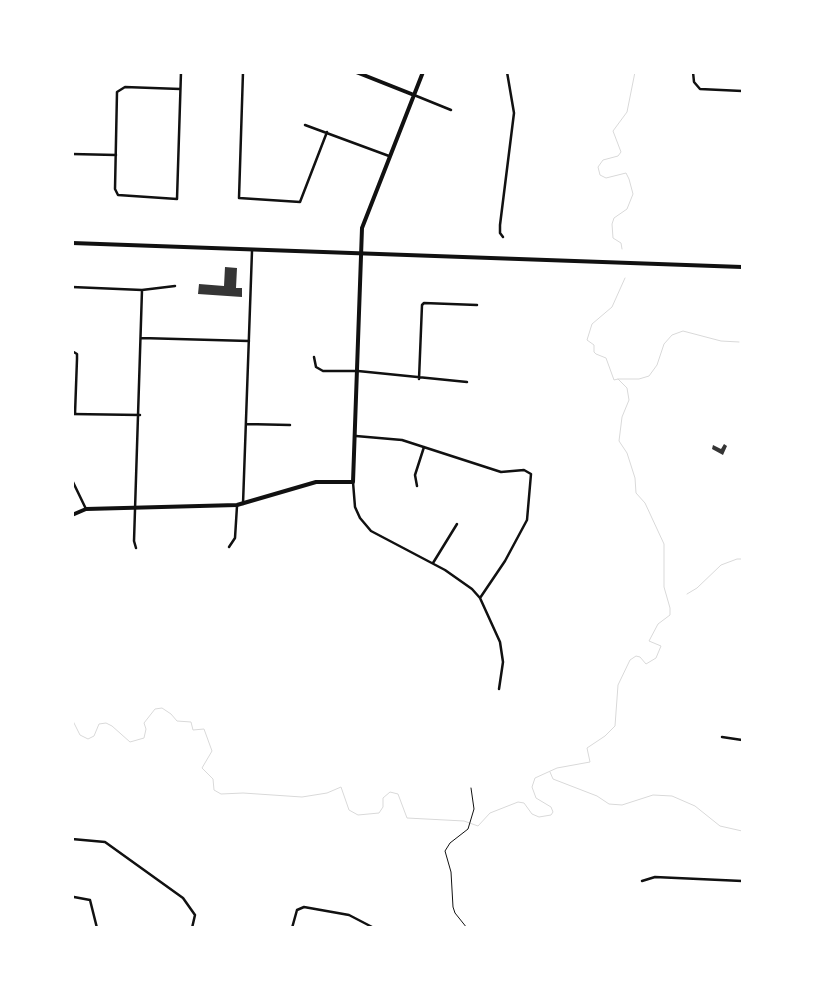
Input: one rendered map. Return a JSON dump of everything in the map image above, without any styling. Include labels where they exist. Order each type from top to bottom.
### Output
[{"type":"street","points":[[180,89],[120,88],[117,92],[115,189],[118,195],[177,199],[181,72]]},
{"type":"street","points":[[243,72],[239,198],[300,202],[327,132]]},
{"type":"street","points":[[356,72],[451,110]]},
{"type":"street","points":[[423,72],[362,228],[353,482],[355,507],[368,528],[376,535],[433,563],[465,584],[480,598],[500,642],[503,662],[499,688]]},
{"type":"street","points":[[503,237],[500,233],[500,225],[514,112],[507,72]]},
{"type":"street","points":[[693,72],[694,82],[700,88],[742,91]]},
{"type":"street","points":[[305,125],[389,156]]},
{"type":"street","points":[[72,154],[116,155]]},
{"type":"street","points":[[72,243],[252,251],[742,267]]},
{"type":"street","points":[[243,504],[252,251]]},
{"type":"street","points":[[72,287],[142,290],[175,286]]},
{"type":"street","points":[[136,548],[134,541],[140,415],[142,290]]},
{"type":"street","points":[[419,379],[422,305],[424,303],[477,305]]},
{"type":"street","points":[[141,338],[249,341]]},
{"type":"street","points":[[72,351],[77,354],[74,414],[140,415]]},
{"type":"street","points":[[314,357],[316,367],[323,372],[358,371],[419,379],[467,382]]},
{"type":"street","points":[[246,424],[290,425]]},
{"type":"street","points":[[356,436],[402,440],[501,472],[524,470],[531,474],[527,520],[505,561],[480,598]]},
{"type":"street","points":[[417,486],[415,475],[424,447]]},
{"type":"street","points":[[72,480],[86,509]]},
{"type":"street","points":[[72,515],[86,509],[237,505],[316,482],[353,482]]},
{"type":"street","points":[[229,547],[235,538],[237,505]]},
{"type":"street","points":[[433,563],[457,524]]},
{"type":"street","points":[[722,738],[742,740]]},
{"type":"street","points":[[72,839],[105,842],[183,898],[195,915],[192,928]]},
{"type":"street","points":[[642,880],[655,876],[742,881]]},
{"type":"street","points":[[74,897],[90,900],[97,928]]},
{"type":"street","points":[[292,928],[297,910],[304,907],[349,915],[374,928]]},
{"type":"path","points":[[467,928],[455,913],[453,907],[451,872],[446,851],[450,843],[468,829],[473,815],[471,788]]},
{"type":"building","points":[[225,267],[237,268],[236,288],[242,288],[242,297],[198,294],[199,284],[224,286]]},
{"type":"building","points":[[724,444],[727,446],[723,455],[712,449],[713,445],[721,449]]},
{"type":"waterway","points":[[622,249],[621,243],[613,238],[612,224],[614,218],[627,209],[633,194],[629,179],[626,173],[606,178],[600,175],[598,167],[603,160],[618,156],[621,152],[613,131],[627,112],[635,72]]},
{"type":"waterway","points":[[72,719],[80,735],[88,739],[94,736],[99,724],[106,723],[130,742],[144,738],[146,729],[144,723],[155,709],[162,708],[177,721],[191,722],[193,730],[204,729],[212,751],[202,768],[213,779],[214,790],[221,794],[243,793],[302,797],[327,793],[341,787],[349,810],[358,815],[379,813],[383,807],[383,798],[390,792],[398,794],[407,818],[464,821],[478,826],[490,813],[518,802],[524,803],[532,814],[539,817],[551,815],[553,812],[551,807],[536,798],[532,787],[535,778],[557,768],[590,762],[587,748],[605,736],[615,726],[618,685],[630,660],[636,656],[640,657],[646,664],[656,658],[661,646],[649,641],[658,624],[670,615],[664,587],[664,544],[645,503],[636,493],[635,478],[627,453],[619,441],[622,417],[629,400],[627,388],[618,379],[614,380],[606,358],[596,354],[594,352],[594,345],[587,340],[592,324],[612,307],[625,278]]},
{"type":"waterway","points":[[618,379],[639,379],[649,376],[657,365],[664,344],[672,335],[683,331],[721,341],[739,342]]},
{"type":"waterway","points":[[687,594],[697,588],[721,565],[742,559]]},
{"type":"waterway","points":[[550,772],[553,779],[597,796],[609,804],[622,805],[653,795],[672,796],[695,806],[720,826],[742,831]]}]
